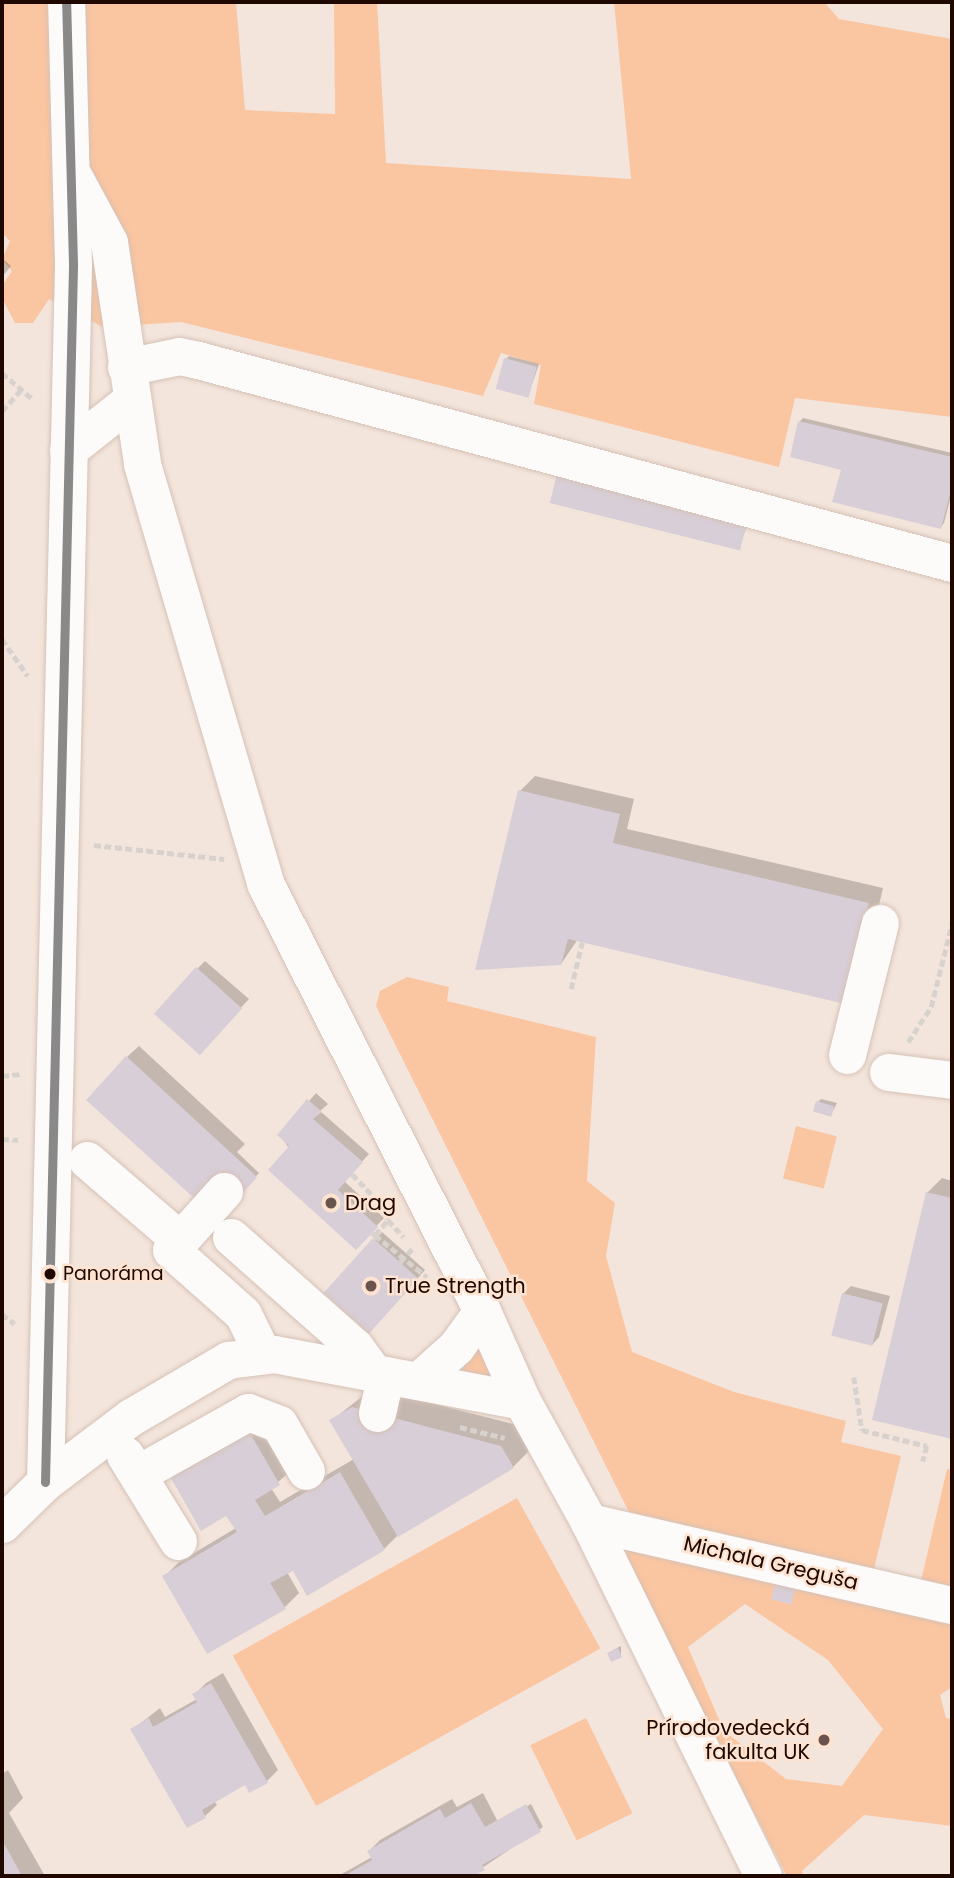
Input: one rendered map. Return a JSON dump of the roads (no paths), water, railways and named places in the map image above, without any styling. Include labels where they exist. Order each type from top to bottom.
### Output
[{"type":"street","points":[[45,1482],[72,173],[66,2]]},
{"type":"street","points":[[72,173],[109,242],[128,383],[146,477],[259,862],[482,1311],[522,1401],[589,1522],[764,1876]]},
{"type":"street","points":[[68,450],[128,383],[179,356],[952,563]]},
{"type":"street","points":[[847,1055],[880,923]]},
{"type":"street","points":[[888,1072],[952,1080]]},
{"type":"street","points":[[88,1160],[180,1240]]},
{"type":"street","points":[[224,1191],[171,1250],[243,1314],[263,1355]]},
{"type":"street","points":[[231,1237],[355,1347],[393,1376]]},
{"type":"street","points":[[377,1413],[393,1376],[456,1347],[482,1311]]},
{"type":"street","points":[[2,1524],[45,1482],[156,1399],[228,1360],[263,1355],[522,1401]]},
{"type":"street","points":[[139,1473],[248,1412],[279,1424],[306,1471]]},
{"type":"street","points":[[111,1433],[139,1473],[178,1541]]},
{"type":"street","name":"Michala Greguša","points":[[589,1522],[952,1605]]},
{"type":"place","name":"Drag","points":[[331,1203]]},
{"type":"place","name":"Panoráma","points":[[50,1274]]},
{"type":"place","name":"True Strength","points":[[371,1286]]},
{"type":"place","name":"Prírodovedecká fakulta UK","points":[[824,1740]]}]
